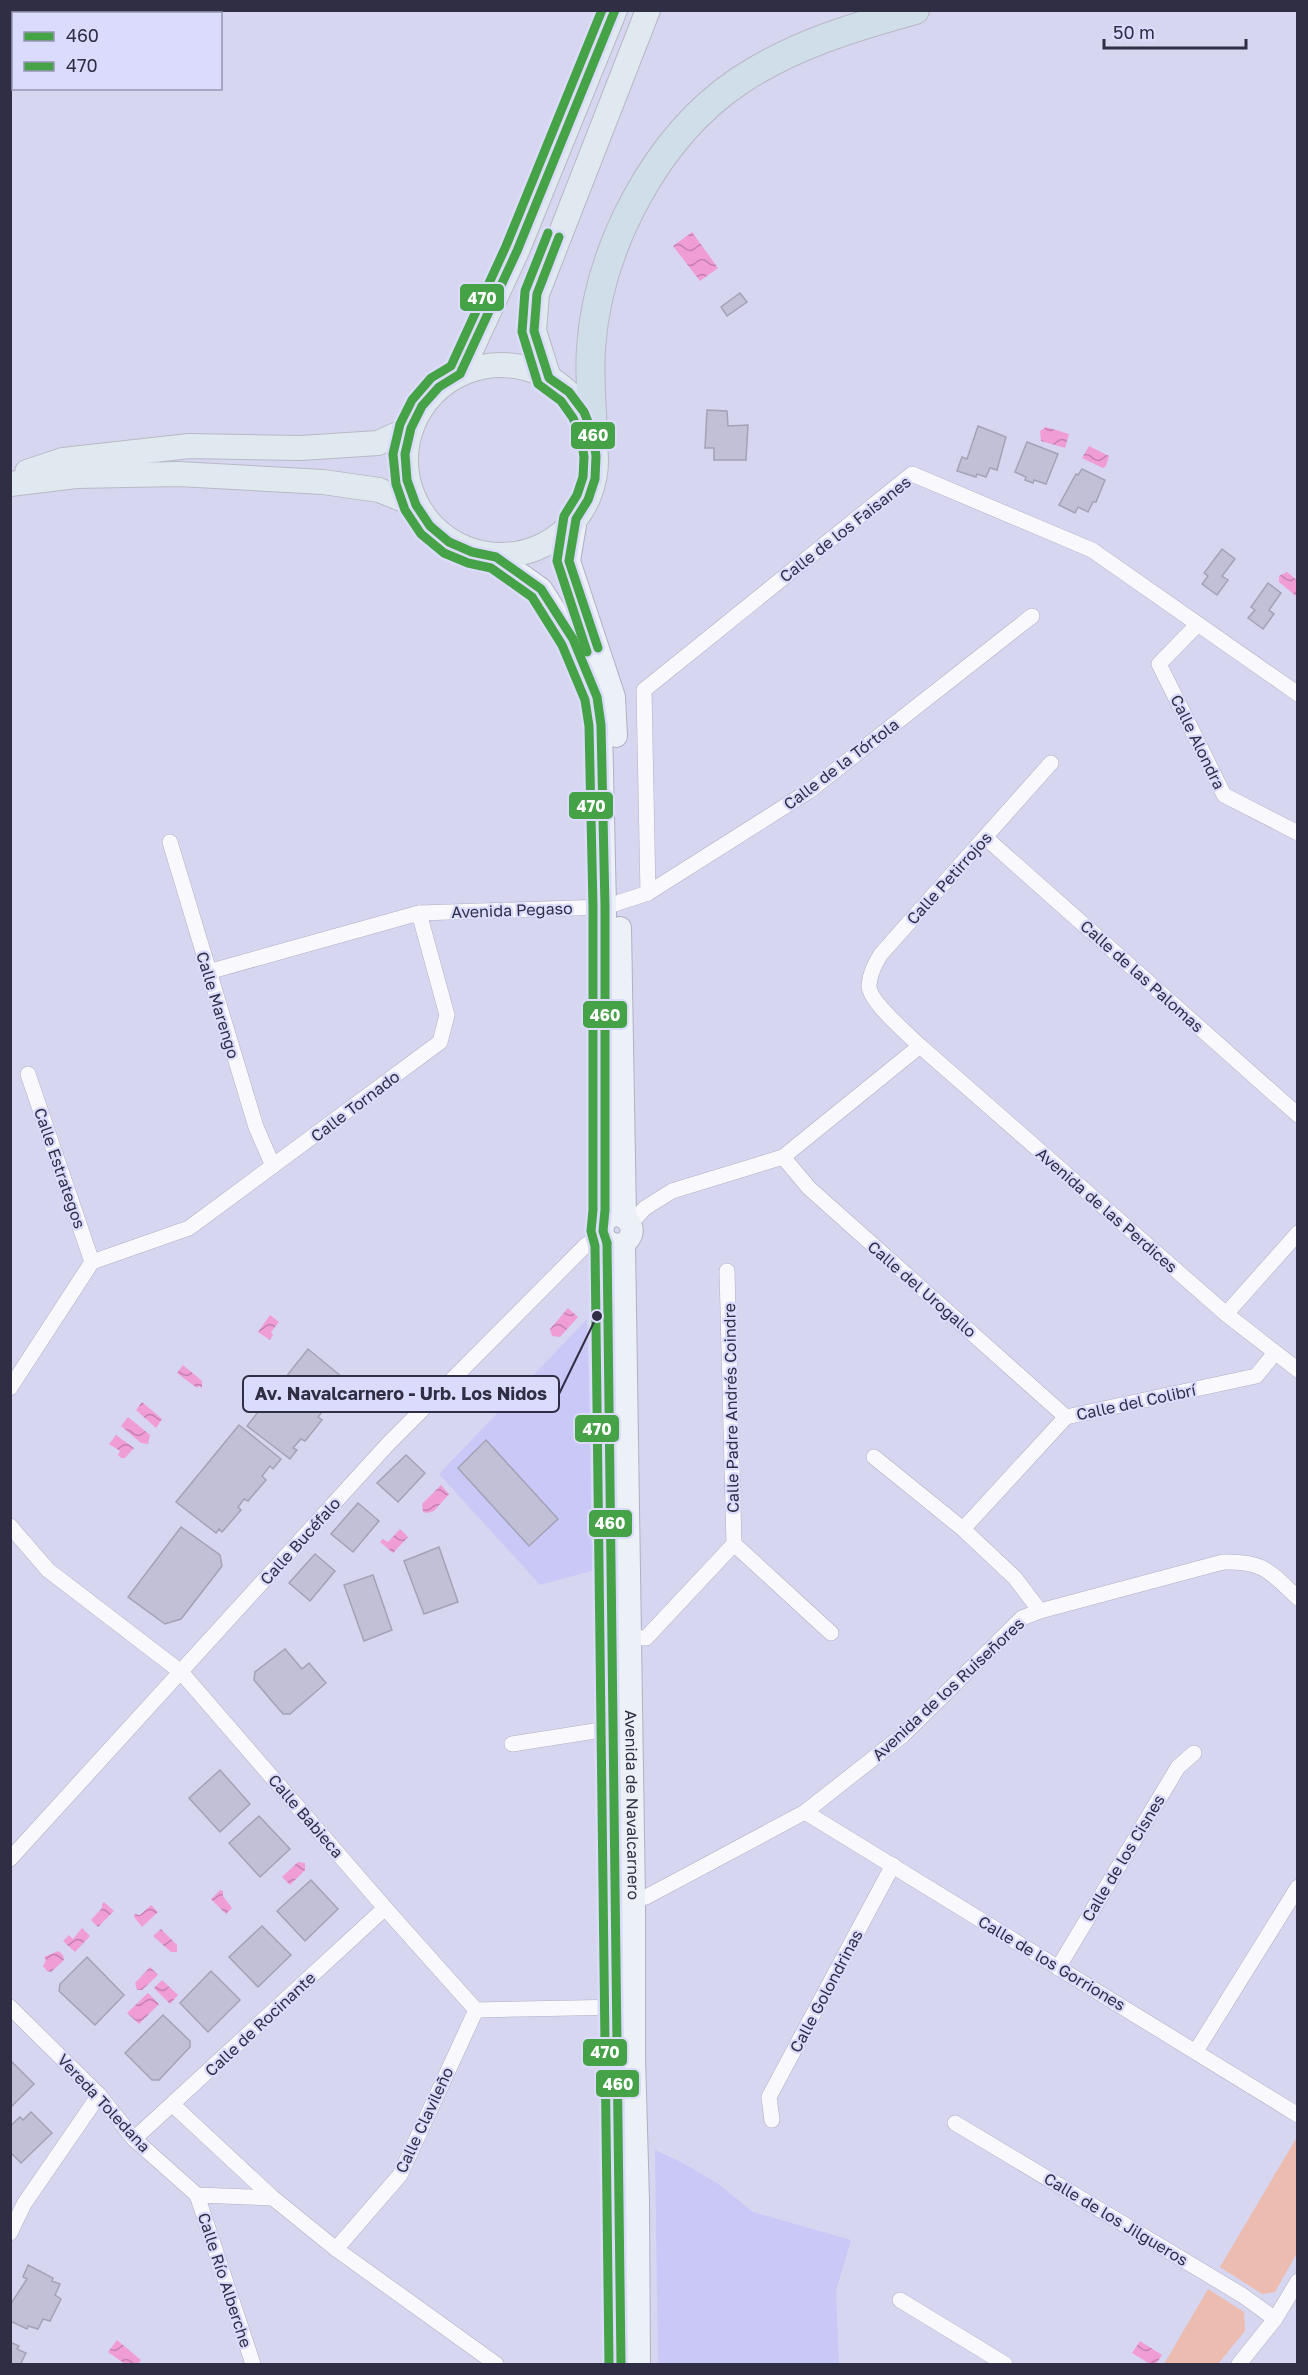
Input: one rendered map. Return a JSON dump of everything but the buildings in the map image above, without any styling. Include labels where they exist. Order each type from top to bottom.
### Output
[{"type":"highway","points":[[593,434],[591,346],[612,250],[641,188],[676,139],[709,104],[739,81],[786,55],[842,30],[915,10]]},
{"type":"main road","points":[[460,374],[517,251],[615,10]]},
{"type":"main road","points":[[549,378],[534,331],[537,294],[648,10]]},
{"type":"main road","points":[[505,364],[528,368],[549,378],[568,392],[584,412],[593,434],[596,456],[595,479],[588,500],[576,519],[554,540],[527,553],[496,557],[472,552],[449,542],[430,526],[416,505],[407,480],[405,453],[411,428],[422,406],[439,387],[460,374],[482,366],[505,364]]},
{"type":"main road","points":[[10,477],[63,460],[189,446],[301,448],[378,443],[411,428]]},
{"type":"main road","points":[[10,484],[76,476],[179,474],[323,482],[379,490],[416,505]]},
{"type":"street","name":"Calle de los Faisanes","points":[[648,893],[644,690],[912,474],[1092,550],[1298,694]]},
{"type":"street","name":"Avenida de Navalcarnero","points":[[576,519],[569,561],[614,697],[618,797],[612,905]]},
{"type":"street","name":"Avenida de Navalcarnero","points":[[496,557],[541,589],[573,639],[597,697],[601,725],[612,905],[626,1902],[621,2364]]},
{"type":"street","name":"Calle de la Tórtola","points":[[612,905],[648,893],[809,791],[1032,616]]},
{"type":"street","name":"Calle Alondra","points":[[1198,624],[1159,664],[1224,795],[1298,833]]},
{"type":"street","name":"Calle Petirrojos","points":[[875,1001],[868,987],[873,968],[881,954],[1051,763]]},
{"type":"street","name":"Calle de las Palomas","points":[[986,838],[1298,1115]]},
{"type":"street","name":"Calle Marengo","points":[[170,842],[256,1127],[273,1166]]},
{"type":"street","name":"Avenida Pegaso","points":[[418,914],[612,905]]},
{"type":"street","points":[[208,972],[418,914]]},
{"type":"street","name":"Calle Tornado","points":[[92,1262],[189,1228],[440,1042],[447,1015],[418,914]]},
{"type":"street","name":"Avenida de las Perdices","points":[[875,1001],[920,1046],[1226,1314],[1298,1370]]},
{"type":"street","points":[[616,1230],[672,1191],[783,1157],[920,1046]]},
{"type":"street","name":"Calle Estrategos","points":[[28,1074],[92,1262]]},
{"type":"street","name":"Calle del Urogallo","points":[[783,1157],[817,1196],[1065,1417]]},
{"type":"street","name":"Calle Bucéfalo","points":[[10,1859],[388,1444],[586,1245],[616,1230]]},
{"type":"street","points":[[1226,1314],[1298,1233]]},
{"type":"street","points":[[10,1388],[92,1262]]},
{"type":"street","name":"Calle Padre Andrés Coindre","points":[[727,1271],[735,1545]]},
{"type":"street","name":"Calle del Colibrí","points":[[963,1529],[1065,1417],[1256,1376],[1275,1353]]},
{"type":"street","points":[[874,1457],[963,1529],[1015,1578],[1040,1611]]},
{"type":"street","name":"Calle Babieca","points":[[10,1526],[48,1570],[181,1672],[476,2010]]},
{"type":"street","points":[[622,1637],[646,1638],[735,1545],[831,1633]]},
{"type":"street","name":"Avenida de los Ruiseñores","points":[[626,1902],[646,1897],[805,1812],[903,1735],[1022,1618],[1040,1611],[1223,1562],[1246,1561],[1264,1567],[1298,1598]]},
{"type":"street","name":"Avenida de Navalcarnero","points":[[622,1637],[614,1728],[626,1902]]},
{"type":"street","name":"Avenida de Navalcarnero","points":[[512,1744],[614,1728]]},
{"type":"street","name":"Calle de los Cisnes","points":[[1058,1968],[1178,1767],[1194,1753]]},
{"type":"street","name":"Calle de los Gorriones","points":[[805,1812],[1298,2115]]},
{"type":"street","name":"Calle Golondrinas","points":[[772,2120],[769,2097],[893,1865]]},
{"type":"street","points":[[1196,2051],[1298,1887]]},
{"type":"street","name":"Calle de Rocinante","points":[[134,2139],[385,1908]]},
{"type":"street","name":"Vereda Toledana","points":[[10,2007],[99,2095],[134,2139],[197,2195]]},
{"type":"street","name":"Avenida de Navalcarnero","points":[[625,2007],[638,2200],[639,2364]]},
{"type":"street","points":[[476,2010],[625,2007]]},
{"type":"street","name":"Calle Clavileño","points":[[336,2249],[400,2175],[476,2010]]},
{"type":"street","points":[[10,2233],[24,2204],[99,2095]]},
{"type":"street","points":[[173,2105],[273,2198],[336,2249],[496,2364]]},
{"type":"street","name":"Calle de los Jilgueros","points":[[955,2123],[1242,2295],[1275,2319]]},
{"type":"street","points":[[197,2195],[273,2198]]},
{"type":"street","name":"Calle Río Alberche","points":[[197,2195],[253,2364]]},
{"type":"street","points":[[1239,2364],[1295,2292]]},
{"type":"street","points":[[900,2300],[1005,2364]]},
{"type":"shaded area","points":[[587,1319],[595,1570],[540,1585],[439,1474]]},
{"type":"shaded area","points":[[1297,2137],[1297,2253],[1275,2292],[1262,2294],[1220,2267]]},
{"type":"shaded area","points":[[655,2150],[717,2183],[753,2212],[851,2240],[836,2291],[839,2364],[658,2364]]},
{"type":"shaded area","points":[[1208,2289],[1244,2312],[1245,2331],[1218,2364],[1164,2364]]},
{"type":"water","points":[[692,232],[718,268],[700,281],[673,246]]},
{"type":"water","points":[[1046,427],[1069,434],[1065,448],[1041,441],[1040,431]]},
{"type":"water","points":[[1089,446],[1109,456],[1106,466],[1103,468],[1082,458]]},
{"type":"water","points":[[1287,572],[1297,580],[1297,597],[1279,582],[1279,576]]},
{"type":"water","points":[[568,1308],[578,1317],[560,1337],[552,1336],[550,1329]]},
{"type":"water","points":[[270,1315],[279,1322],[271,1332],[273,1335],[270,1340],[258,1332]]},
{"type":"water","points":[[183,1365],[202,1381],[202,1388],[199,1386],[197,1388],[177,1373]]},
{"type":"water","points":[[142,1402],[162,1419],[156,1428],[136,1410]]},
{"type":"water","points":[[128,1417],[150,1435],[148,1444],[141,1443],[121,1426]]},
{"type":"water","points":[[116,1435],[134,1448],[125,1458],[121,1458],[118,1455],[120,1451],[109,1444]]},
{"type":"water","points":[[441,1485],[449,1494],[434,1511],[423,1512],[422,1504]]},
{"type":"water","points":[[400,1529],[408,1537],[393,1553],[380,1542],[383,1539],[388,1542]]},
{"type":"water","points":[[298,1862],[305,1863],[305,1870],[290,1885],[282,1877]]},
{"type":"water","points":[[220,1890],[223,1891],[223,1896],[232,1908],[226,1914],[211,1899]]},
{"type":"water","points":[[104,1902],[114,1911],[98,1927],[91,1920],[102,1908]]},
{"type":"water","points":[[151,1905],[158,1912],[142,1927],[134,1917],[135,1914],[140,1915]]},
{"type":"water","points":[[82,1928],[90,1936],[75,1952],[63,1941],[69,1935],[73,1939]]},
{"type":"water","points":[[161,1929],[177,1945],[177,1952],[171,1952],[153,1936]]},
{"type":"water","points":[[58,1951],[63,1955],[64,1960],[51,1972],[47,1971],[43,1966],[46,1960],[44,1957]]},
{"type":"water","points":[[150,1967],[158,1975],[142,1990],[137,1990],[135,1983]]},
{"type":"water","points":[[162,1980],[178,1995],[170,2004],[154,1988]]},
{"type":"water","points":[[148,1993],[159,2004],[139,2024],[127,2013]]},
{"type":"water","points":[[117,2340],[141,2360],[138,2364],[125,2364],[108,2352]]},
{"type":"water","points":[[1140,2341],[1162,2355],[1156,2364],[1150,2364],[1132,2353]]},
{"type":"transit line","name":"470","points":[[602,10],[506,246],[451,366],[431,378],[412,400],[400,424],[393,454],[396,484],[405,510],[421,534],[444,553],[468,563],[491,568],[532,597],[562,645],[585,700],[589,726],[593,907],[593,1210],[591,1231],[595,1246],[609,2364]]},
{"type":"transit line","name":"460","points":[[607,1243],[603,1231],[605,1210],[605,907],[601,725],[597,697],[573,639],[541,589],[496,557],[472,552],[449,542],[430,526],[416,505],[407,480],[405,454],[411,428],[422,406],[439,387],[460,374],[517,251],[615,10]]},
{"type":"transit line","name":"470","points":[[548,233],[525,291],[522,332],[538,384],[561,401],[573,418],[581,437],[584,457],[583,477],[577,495],[564,516],[557,561],[587,652]]},
{"type":"transit line","name":"460","points":[[559,237],[537,294],[534,331],[549,378],[569,392],[584,412],[593,434],[596,456],[595,479],[588,500],[576,519],[569,561],[598,648]]},
{"type":"transit line","name":"460","points":[[607,1243],[621,2364]]},
{"type":"place","name":"Av. Navalcarnero - Urb. Los Nidos","points":[[597,1316]]}]
